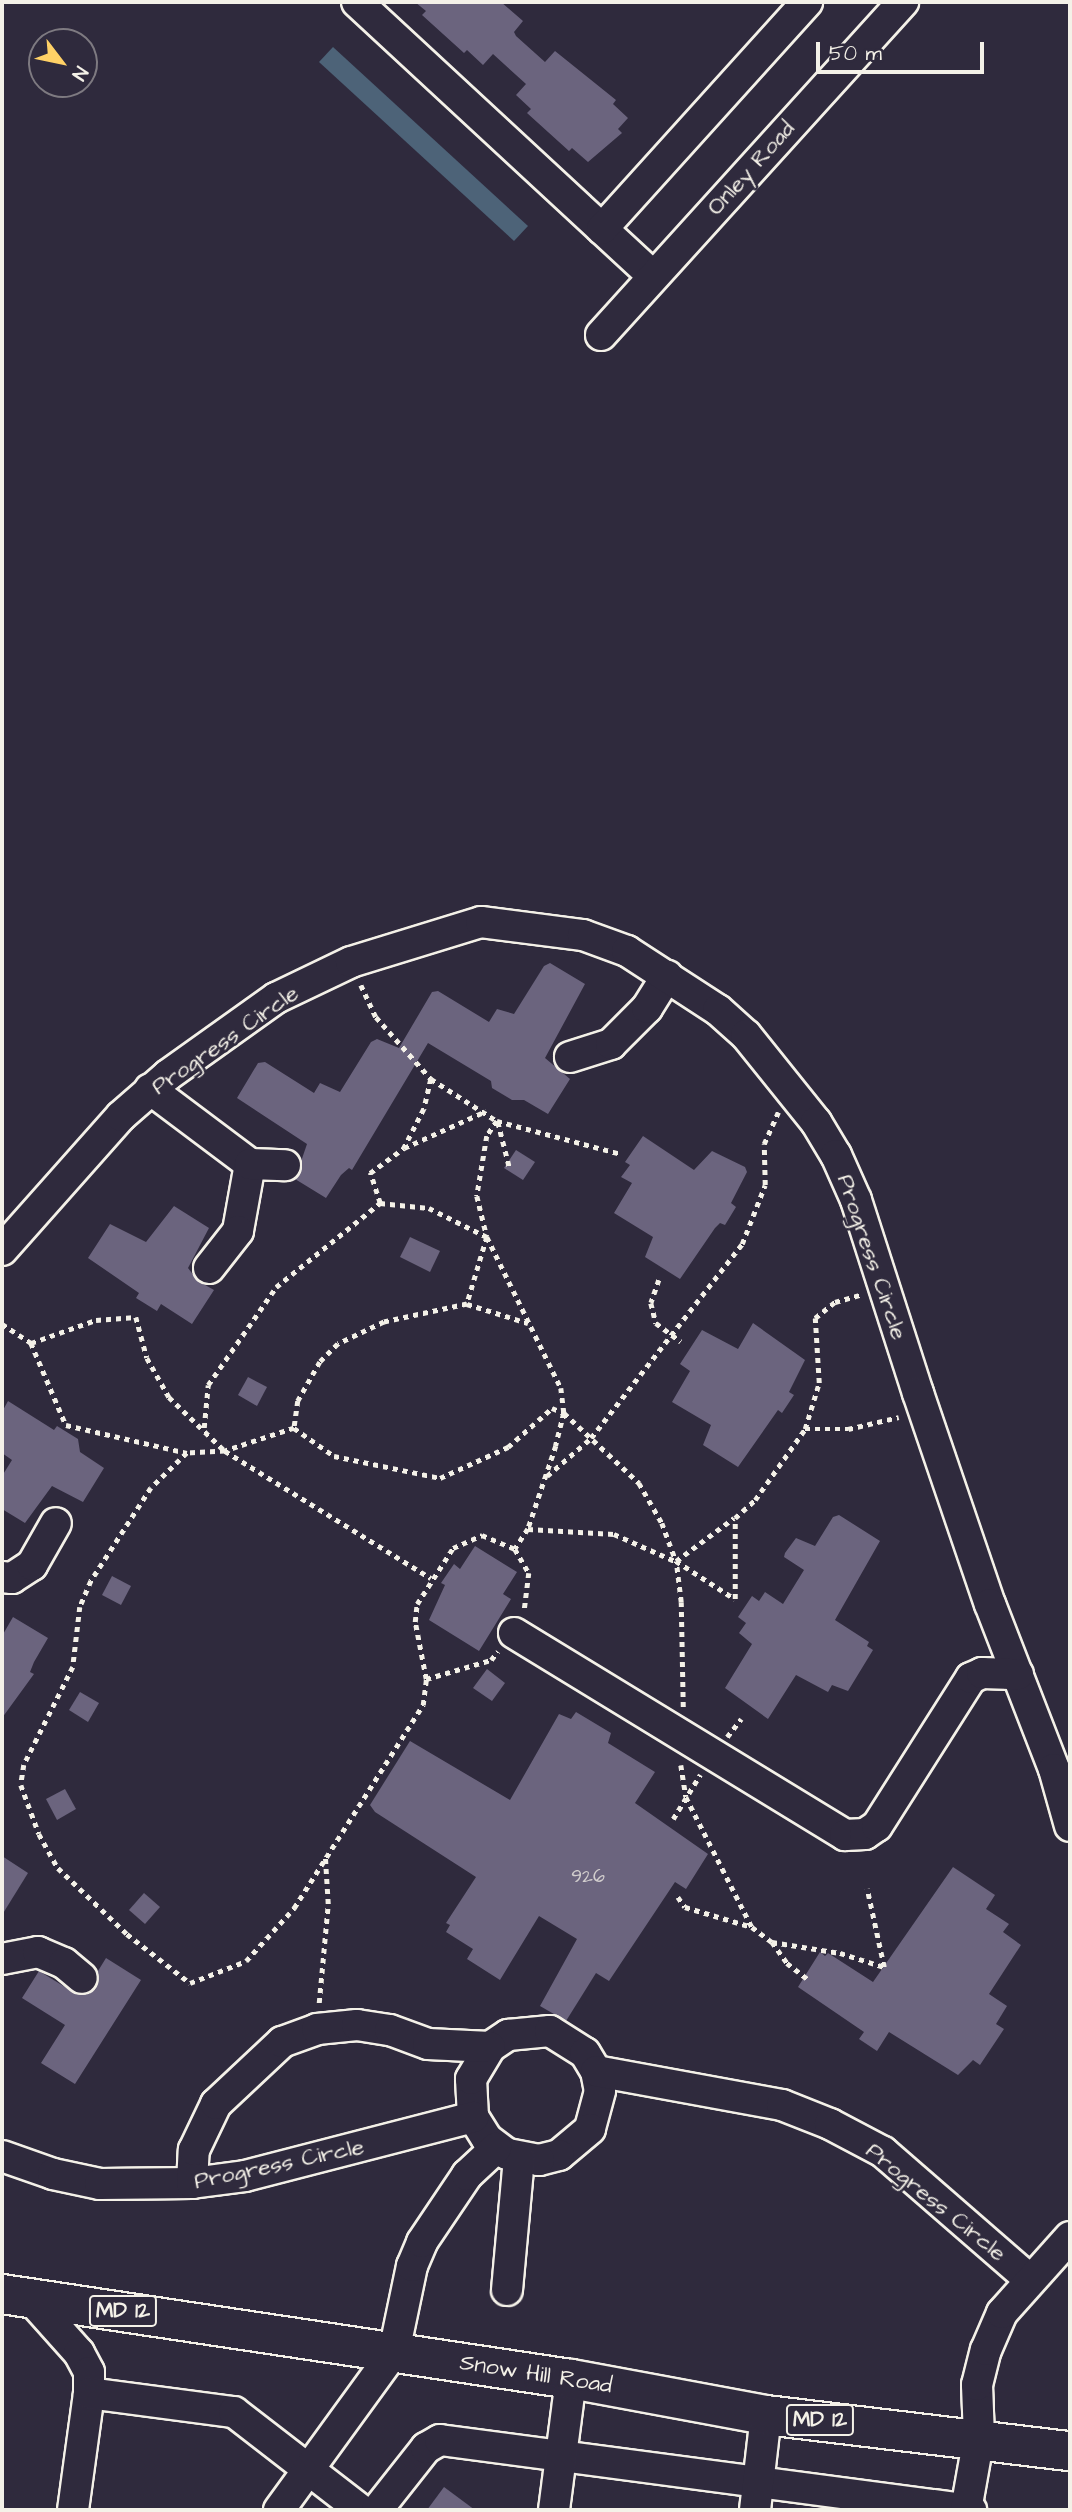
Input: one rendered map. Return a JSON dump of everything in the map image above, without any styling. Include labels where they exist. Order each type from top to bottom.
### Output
[{"type":"main road","name":"Snow Hill Road","points":[[15,2296],[571,2379],[766,2415],[979,2437],[1070,2451]]},
{"type":"street","points":[[357,2],[653,276]]},
{"type":"street","points":[[602,229],[807,2]]},
{"type":"street","name":"Onley Road","points":[[601,335],[902,2]]},
{"type":"street","name":"Progress Circle","points":[[2,1250],[28,1215],[150,1090],[276,998],[351,962],[481,922],[583,935],[627,951],[667,976],[746,1035],[794,1094],[836,1155],[856,1200],[924,1412],[1070,1826]]},
{"type":"street","points":[[570,1057],[611,1044],[648,1007],[667,976]]},
{"type":"street","points":[[150,1090],[250,1164],[285,1165]]},
{"type":"street","points":[[209,1268],[238,1231],[250,1164]]},
{"type":"street","points":[[2,1577],[12,1578],[32,1565],[57,1523]]},
{"type":"street","points":[[513,1633],[845,1835],[865,1834],[877,1826],[971,1678],[982,1673],[1018,1674]]},
{"type":"street","points":[[2,1959],[38,1952],[64,1963],[82,1978]]},
{"type":"street","points":[[192,2183],[194,2150],[216,2104],[282,2042],[317,2029],[357,2025],[390,2030],[428,2044],[490,2047]]},
{"type":"street","points":[[279,2510],[394,2351],[412,2266],[422,2242],[467,2175],[508,2153],[559,2155],[590,2129],[600,2091],[596,2071],[569,2039],[550,2031],[508,2035],[490,2047],[471,2079],[473,2117],[508,2153],[507,2290]]},
{"type":"street","name":"Progress Circle","points":[[596,2071],[782,2105],[830,2124],[883,2152],[1030,2280]]},
{"type":"street","name":"Progress Circle","points":[[2,2156],[53,2175],[100,2184],[192,2183],[245,2176],[473,2117]]},
{"type":"street","points":[[377,2510],[426,2448],[440,2441],[561,2457],[757,2497],[968,2510],[979,2437],[977,2385],[986,2350],[1002,2313],[1070,2237]]},
{"type":"street","points":[[15,2296],[79,2353],[89,2372],[89,2393],[73,2510]]},
{"type":"street","points":[[554,2510],[571,2379]]},
{"type":"street","points":[[89,2393],[234,2412],[361,2510]]},
{"type":"street","points":[[757,2497],[766,2415]]},
{"type":"path","points":[[351,962],[376,1017],[432,1079],[486,1111],[497,1121],[621,1154]]},
{"type":"path","points":[[404,1148],[424,1109],[432,1079]]},
{"type":"path","points":[[547,1476],[591,1438],[742,1244],[765,1185],[764,1144],[777,1113],[794,1094]]},
{"type":"path","points":[[380,1203],[370,1173],[404,1148],[486,1111]]},
{"type":"path","points":[[497,1121],[510,1169]]},
{"type":"path","points":[[497,1121],[487,1136],[477,1196],[486,1237],[561,1388],[564,1413],[547,1476],[528,1529],[515,1549]]},
{"type":"path","points":[[204,1429],[208,1385],[276,1287],[380,1203],[429,1208],[486,1237]]},
{"type":"path","points":[[467,1304],[486,1237]]},
{"type":"path","points":[[659,1280],[651,1303],[656,1323],[681,1342]]},
{"type":"path","points":[[528,1529],[614,1534],[676,1561],[735,1599],[735,1518],[755,1500],[804,1429],[819,1383],[815,1318],[835,1302],[885,1290]]},
{"type":"path","points":[[294,1428],[298,1401],[320,1362],[338,1344],[384,1322],[467,1304],[529,1323]]},
{"type":"path","points":[[31,1343],[96,1320],[136,1317],[146,1358],[169,1397],[225,1451],[431,1578]]},
{"type":"path","points":[[2,1324],[31,1343],[66,1425],[187,1454],[225,1451],[294,1428]]},
{"type":"path","points":[[294,1428],[334,1456],[440,1478],[508,1447],[552,1408],[564,1413],[639,1483],[662,1523],[676,1561]]},
{"type":"path","points":[[804,1429],[848,1429],[924,1412]]},
{"type":"path","points":[[187,1454],[151,1488],[91,1581],[80,1607],[73,1667],[24,1765],[21,1785],[38,1834],[58,1868],[127,1934],[190,1983],[246,1961],[294,1908],[325,1854],[424,1705],[426,1679],[415,1622],[417,1604],[431,1578],[453,1548],[482,1535]]},
{"type":"path","points":[[317,2029],[328,1904],[325,1854]]},
{"type":"path","points":[[772,1942],[840,1952],[884,1967],[867,1889]]},
{"type":"path","points":[[678,1898],[685,1907],[752,1927],[772,1942],[787,1963],[810,1981]]},
{"type":"water","points":[[333,47],[528,226],[514,241],[319,62]]},
{"type":"building","points":[[415,2],[501,2],[523,21],[514,32],[516,36],[545,62],[555,51],[616,100],[613,104],[628,118],[618,129],[622,133],[588,162],[572,148],[569,151],[527,113],[531,109],[516,95],[526,84],[493,54],[483,65],[467,50],[464,53],[422,15],[426,11]]},
{"type":"building","points":[[550,963],[585,984],[545,1058],[570,1079],[548,1114],[524,1100],[512,1100],[492,1088],[491,1081],[428,1043],[352,1170],[349,1168],[341,1175],[326,1198],[295,1179],[307,1144],[237,1098],[258,1063],[265,1062],[314,1093],[320,1083],[340,1092],[371,1042],[377,1039],[399,1048],[432,992],[438,991],[489,1022],[497,1009],[514,1014],[544,966]]},
{"type":"building","points":[[643,1136],[694,1170],[712,1151],[745,1167],[747,1172],[731,1203],[736,1207],[725,1225],[720,1223],[715,1228],[680,1279],[645,1257],[653,1237],[614,1213],[632,1183],[621,1177],[630,1165],[625,1162]]},
{"type":"building","points":[[516,1150],[535,1162],[523,1180],[504,1168]]},
{"type":"building","points":[[174,1206],[209,1228],[188,1268],[198,1281],[214,1290],[192,1324],[161,1304],[157,1311],[136,1298],[139,1293],[88,1258],[110,1224],[146,1242]]},
{"type":"building","points":[[410,1237],[440,1251],[430,1272],[400,1257]]},
{"type":"building","points":[[753,1323],[805,1360],[789,1392],[794,1395],[782,1413],[778,1410],[738,1467],[703,1445],[711,1425],[672,1402],[690,1371],[680,1364],[702,1330],[738,1349]]},
{"type":"building","points":[[248,1377],[267,1387],[257,1406],[238,1395]]},
{"type":"building","points":[[8,1401],[54,1430],[57,1426],[78,1439],[80,1452],[104,1468],[83,1502],[52,1486],[25,1523],[2,1509],[2,1476],[12,1460],[2,1453],[2,1412]]},
{"type":"building","points":[[839,1515],[880,1541],[835,1620],[869,1642],[867,1646],[873,1650],[848,1691],[832,1685],[828,1692],[796,1675],[768,1719],[725,1688],[752,1644],[739,1633],[746,1623],[738,1617],[752,1596],[759,1601],[765,1592],[783,1604],[804,1570],[784,1557],[785,1553],[796,1538],[815,1546],[833,1517]]},
{"type":"building","points":[[475,1546],[517,1572],[503,1594],[511,1599],[479,1651],[429,1620],[445,1585],[441,1583],[454,1564],[460,1569]]},
{"type":"building","points":[[112,1576],[131,1586],[121,1605],[102,1595]]},
{"type":"building","points":[[13,1617],[48,1638],[30,1672],[34,1674],[2,1718],[2,1636]]},
{"type":"building","points":[[487,1669],[505,1683],[492,1701],[473,1688]]},
{"type":"building","points":[[80,1692],[99,1703],[88,1722],[69,1710]]},
{"type":"building","points":[[576,1712],[611,1733],[608,1743],[655,1772],[635,1803],[708,1854],[686,1889],[675,1882],[609,1981],[596,1973],[566,2021],[540,2006],[577,1939],[539,1916],[500,1980],[467,1959],[473,1949],[446,1932],[450,1925],[446,1923],[476,1877],[375,1812],[370,1805],[410,1741],[510,1800],[559,1714],[571,1719]]},
{"type":"building","points":[[65,1789],[76,1809],[57,1820],[46,1799]]},
{"type":"building","points":[[2,1856],[28,1873],[2,1915]]},
{"type":"building","points":[[953,1867],[995,1895],[986,1909],[1009,1924],[1003,1932],[1021,1945],[989,1994],[1007,2006],[996,2024],[1004,2029],[980,2065],[973,2060],[958,2075],[889,2032],[877,2051],[859,2039],[864,2032],[798,1987],[820,1952],[825,1956],[828,1953],[873,1982]]},
{"type":"building","points":[[144,1893],[160,1907],[145,1924],[129,1910]]},
{"type":"building","points":[[106,1958],[141,1980],[75,2084],[41,2063],[65,2025],[22,1998],[39,1971],[78,1995],[89,1994],[96,1989],[98,1971]]},
{"type":"building","points":[[444,2487],[475,2510],[427,2510]]}]
